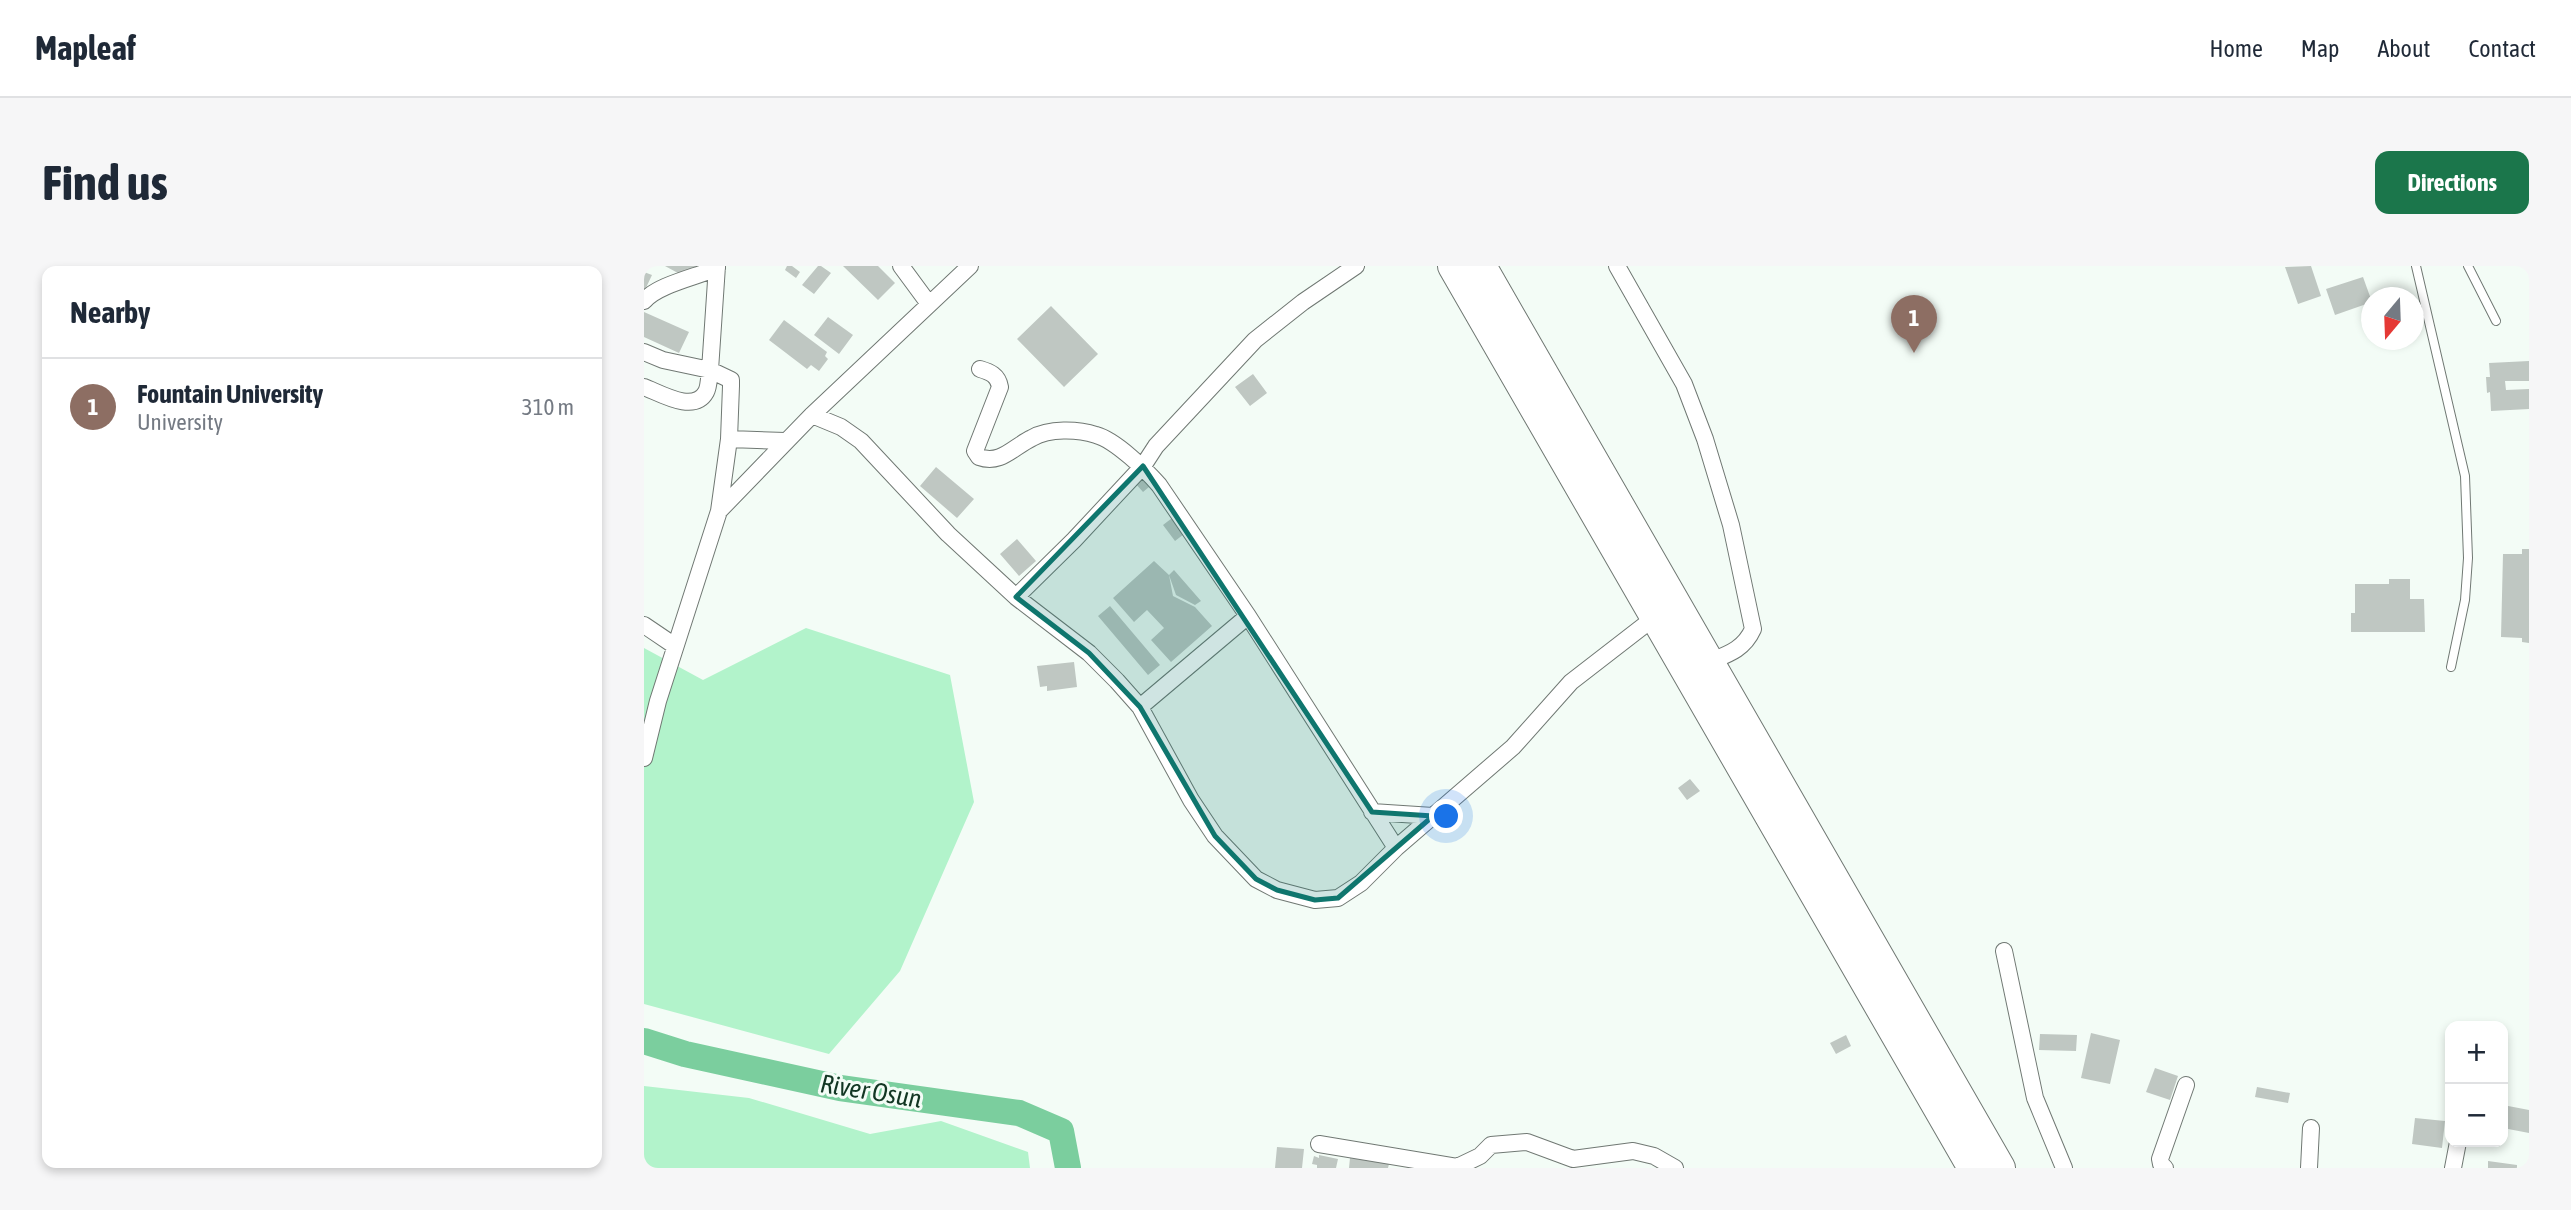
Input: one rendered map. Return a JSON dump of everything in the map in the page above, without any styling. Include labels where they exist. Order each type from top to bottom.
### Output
[{"type":"highway","points":[[1453,266],[1973,1168]]},
{"type":"highway","points":[[1481,266],[2000,1168]]},
{"type":"street","points":[[901,266],[929,304]]},
{"type":"street","points":[[719,511],[785,441],[971,266]]},
{"type":"street","points":[[1016,597],[1143,466],[1156,446],[1255,340],[1303,302],[1356,266]]},
{"type":"street","points":[[1617,266],[1684,384],[1706,439],[1731,525],[1753,629],[1747,642],[1740,648],[1709,662]]},
{"type":"street","points":[[644,301],[655,290],[694,278],[717,267],[707,391],[699,400],[686,402],[671,399],[644,387]]},
{"type":"street","points":[[644,352],[663,360],[710,370],[731,380],[729,439],[719,511],[675,646],[651,700],[644,758]]},
{"type":"street","points":[[980,369],[991,372],[999,381],[1000,387],[987,426],[977,443],[975,451],[979,457],[994,461],[1032,437],[1048,432],[1070,432],[1098,435],[1143,466],[1159,485],[1248,616],[1396,848]]},
{"type":"street","points":[[812,415],[841,427],[861,441],[939,524],[1016,597],[1089,653],[1140,707],[1191,800],[1215,836],[1256,879],[1277,890],[1315,900],[1338,898],[1361,883],[1396,848],[1513,747],[1571,682],[1655,617]]},
{"type":"street","points":[[729,439],[785,441]]},
{"type":"street","points":[[1140,707],[1248,616]]},
{"type":"street","points":[[644,625],[675,646]]},
{"type":"street","points":[[1372,812],[1433,816]]},
{"type":"street","points":[[2004,951],[2035,1098],[2064,1168]]},
{"type":"street","points":[[2165,1168],[2160,1159],[2186,1085]]},
{"type":"street","points":[[2309,1168],[2311,1128]]},
{"type":"street","points":[[1320,1144],[1457,1167],[1480,1156],[1491,1145],[1527,1142],[1573,1159],[1633,1151],[1654,1156],[1675,1168]]},
{"type":"street","points":[[2454,1168],[2457,1147]]},
{"type":"lane","points":[[2416,266],[2465,476],[2468,558],[2465,600],[2451,667]]},
{"type":"lane","points":[[2468,266],[2496,321]]},
{"type":"highlighted area","points":[[1143,466],[1372,812],[1433,816],[1338,898],[1315,900],[1277,890],[1256,879],[1215,836],[1140,707],[1089,653],[1016,597]]},
{"type":"green space","points":[[806,628],[950,675],[974,802],[900,971],[829,1054],[644,1004],[644,648],[703,680]]},
{"type":"green space","points":[[644,1086],[749,1098],[870,1134],[941,1121],[1028,1152],[1030,1168],[644,1168]]},
{"type":"building","points":[[665,266],[696,266],[689,279]]},
{"type":"building","points":[[787,266],[800,272],[796,278],[785,270]]},
{"type":"building","points":[[818,266],[831,273],[814,294],[802,285]]},
{"type":"building","points":[[843,266],[878,266],[895,283],[878,300]]},
{"type":"building","points":[[2311,266],[2321,296],[2298,304],[2285,267]]},
{"type":"building","points":[[644,272],[652,275],[644,292]]},
{"type":"building","points":[[2363,277],[2367,287],[2361,287],[2361,306],[2335,315],[2326,289]]},
{"type":"building","points":[[1051,306],[1098,354],[1064,387],[1017,339]]},
{"type":"building","points":[[644,312],[689,332],[679,353],[644,337]]},
{"type":"building","points":[[828,317],[853,335],[839,354],[814,335]]},
{"type":"building","points":[[784,320],[827,352],[825,356],[828,359],[819,371],[811,365],[807,369],[769,340]]},
{"type":"building","points":[[2529,361],[2529,381],[2505,381],[2506,390],[2529,389],[2529,409],[2491,411],[2486,377],[2490,377],[2489,363]]},
{"type":"building","points":[[1253,374],[1267,393],[1250,406],[1235,387]]},
{"type":"building","points":[[936,467],[974,499],[957,518],[920,486]]},
{"type":"building","points":[[1147,473],[1155,482],[1143,492],[1135,483]]},
{"type":"building","points":[[1176,515],[1188,531],[1175,541],[1163,525]]},
{"type":"building","points":[[1017,539],[1036,561],[1019,576],[1000,554]]},
{"type":"building","points":[[2522,549],[2529,549],[2529,643],[2522,642],[2522,638],[2501,637],[2503,554],[2522,554]]},
{"type":"building","points":[[1154,561],[1169,575],[1173,596],[1195,607],[1212,626],[1171,662],[1151,640],[1164,628],[1147,610],[1134,622],[1113,598]]},
{"type":"building","points":[[1174,570],[1201,601],[1195,605],[1176,595],[1169,575]]},
{"type":"building","points":[[2389,579],[2410,579],[2410,599],[2424,599],[2425,632],[2351,632],[2351,613],[2355,613],[2355,584],[2389,584]]},
{"type":"building","points":[[1110,606],[1160,665],[1148,675],[1098,616]]},
{"type":"building","points":[[1074,662],[1077,687],[1047,691],[1047,686],[1040,687],[1037,666]]},
{"type":"building","points":[[1690,779],[1700,791],[1687,800],[1678,788]]},
{"type":"building","points":[[2091,1033],[2120,1040],[2110,1084],[2081,1078]]},
{"type":"building","points":[[2040,1034],[2077,1035],[2076,1051],[2039,1050]]},
{"type":"building","points":[[1846,1035],[1851,1046],[1836,1054],[1830,1043]]},
{"type":"building","points":[[2155,1068],[2178,1076],[2170,1100],[2146,1092]]},
{"type":"building","points":[[2257,1087],[2290,1093],[2288,1103],[2255,1097]]},
{"type":"building","points":[[2508,1106],[2529,1110],[2529,1133],[2508,1129]]},
{"type":"building","points":[[2415,1118],[2445,1121],[2442,1148],[2412,1144]]},
{"type":"building","points":[[1277,1147],[1304,1149],[1302,1168],[1275,1168]]},
{"type":"building","points":[[1319,1155],[1338,1159],[1336,1168],[1317,1168],[1317,1165],[1312,1164],[1314,1156],[1319,1158]]},
{"type":"building","points":[[1350,1158],[1389,1164],[1388,1168],[1349,1168]]},
{"type":"building","points":[[2488,1161],[2517,1165],[2517,1168],[2488,1168]]},
{"type":"waterway","name":"River Osun","points":[[644,1041],[685,1054],[840,1088],[1019,1113],[1061,1131],[1068,1168]]},
{"type":"place","name":"Fountain University","points":[[1914,353]]}]
